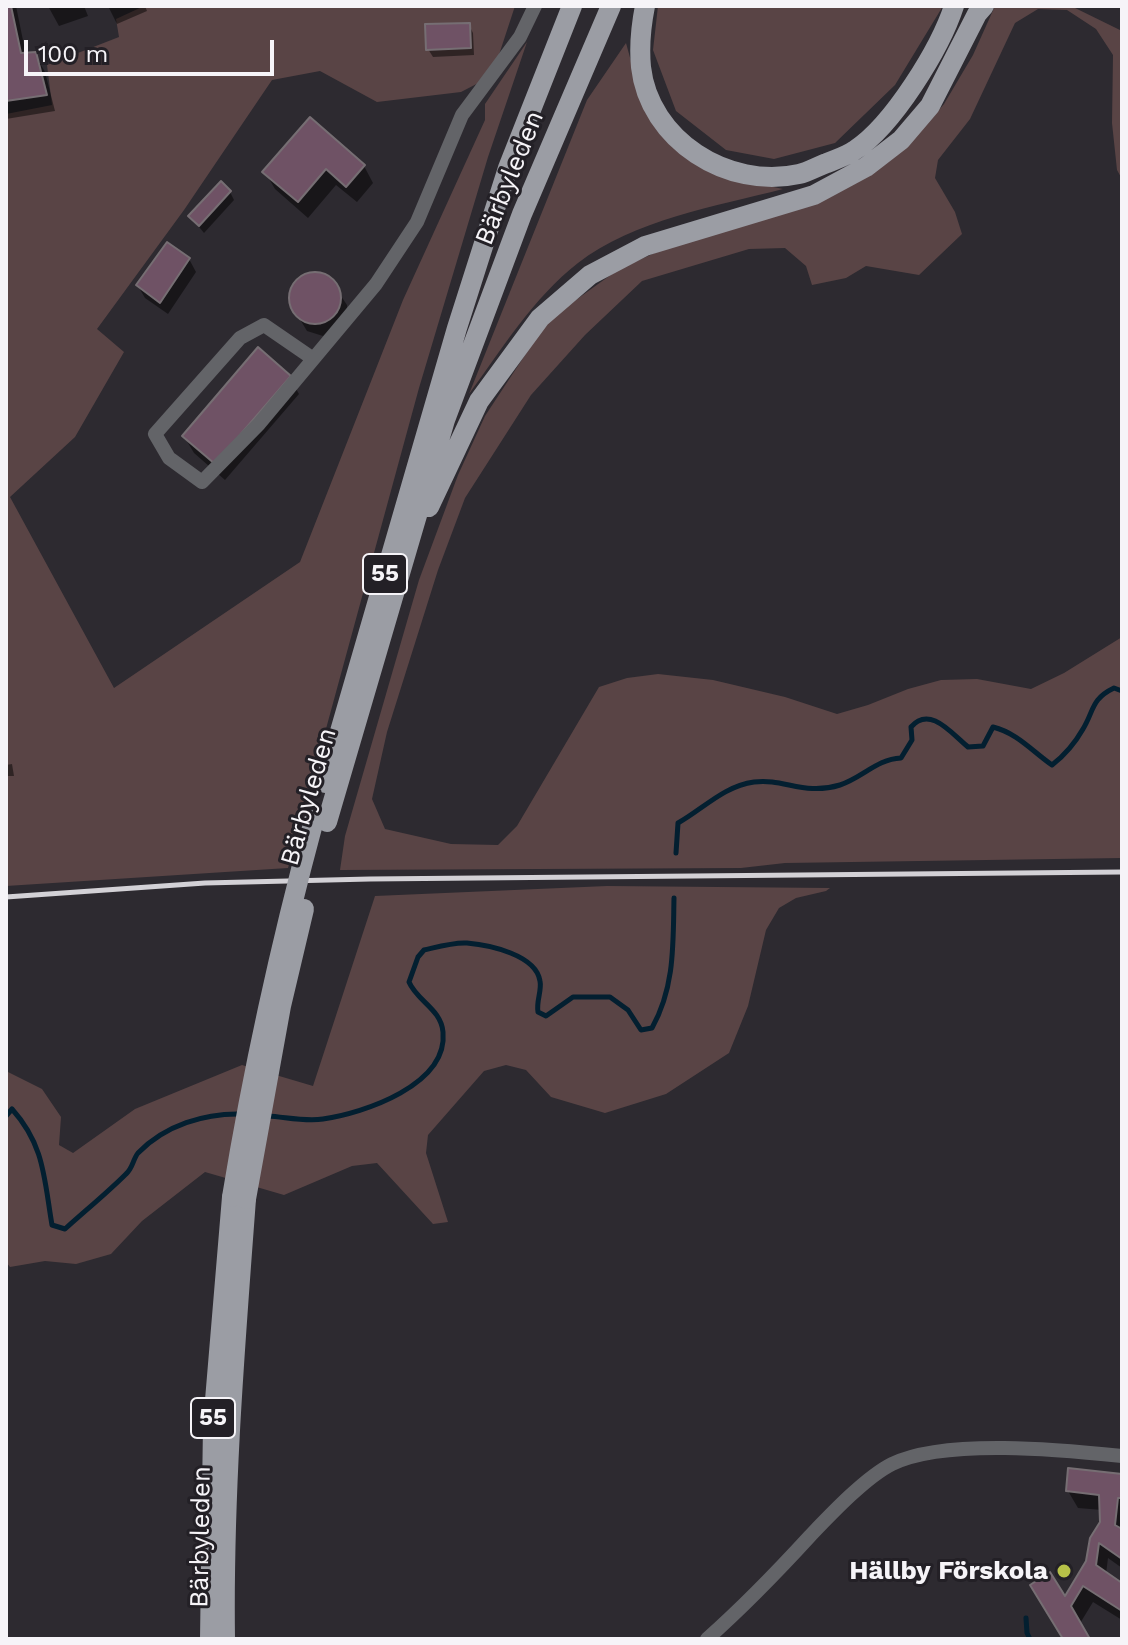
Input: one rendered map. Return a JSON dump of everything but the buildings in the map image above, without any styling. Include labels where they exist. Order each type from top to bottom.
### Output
[{"type":"main road","name":"Bärbyleden","points":[[210,1639],[213,1424],[239,1198],[321,821],[462,314],[508,168],[572,6]]},
{"type":"main road","name":"Bärbyleden","points":[[321,821],[410,542],[445,420],[522,214],[611,6]]},
{"type":"main road","points":[[645,6],[640,33],[641,69],[648,94],[661,121],[679,141],[701,157],[733,172],[763,176],[799,174],[855,150],[897,111],[929,58],[954,6]]},
{"type":"main road","points":[[410,542],[441,485],[479,401],[540,318],[590,275],[645,246],[814,195],[866,167],[901,140],[930,106],[984,6]]},
{"type":"main road","name":"Bärbyleden","points":[[225,1639],[224,1555],[239,1198]]},
{"type":"street","points":[[312,358],[264,325],[240,338],[155,434],[169,458],[202,482],[259,424],[376,284],[417,222],[462,115],[520,37],[535,6]]},
{"type":"street","points":[[707,1639],[741,1609],[843,1502],[892,1464],[932,1452],[1001,1448],[1122,1456]]},
{"type":"shaded area","points":[[144,6],[515,6],[492,76],[461,92],[377,102],[320,71],[272,80],[184,210],[97,329],[124,352],[75,437],[10,497],[114,688],[300,562],[403,300],[485,120],[485,104],[527,42],[488,157],[419,388],[288,868],[6,886],[6,114],[52,105],[47,65],[119,37],[116,19]]},
{"type":"shaded area","points":[[658,6],[943,6],[895,85],[835,143],[774,159],[726,150],[676,111],[653,50]]},
{"type":"shaded area","points":[[995,6],[1071,6],[1122,31],[1122,179],[1117,170],[1112,123],[1113,55],[1096,29],[1067,10],[1038,9],[1015,23],[970,119],[938,160],[935,178],[955,212],[962,234],[919,275],[866,266],[846,278],[812,285],[806,266],[785,248],[749,249],[642,281],[585,335],[531,395],[465,498],[438,570],[387,732],[372,799],[385,829],[451,844],[498,845],[517,826],[599,687],[627,678],[658,674],[713,680],[785,697],[837,714],[941,680],[977,679],[1031,689],[1064,673],[1122,637],[1122,858],[785,863],[741,868],[340,870],[345,836],[419,580],[458,475],[485,416],[548,320],[619,269],[668,247],[813,204],[912,141],[944,104],[973,55]]},
{"type":"shaded area","points":[[626,43],[645,112],[674,148],[717,175],[783,189],[676,216],[600,248],[578,263],[547,292],[469,394],[587,100]]},
{"type":"shaded area","points":[[607,886],[830,888],[796,898],[779,908],[766,930],[748,1006],[729,1053],[666,1094],[605,1113],[551,1097],[526,1070],[506,1065],[484,1071],[428,1135],[426,1153],[448,1222],[433,1224],[377,1163],[352,1166],[284,1195],[205,1172],[142,1221],[111,1254],[76,1264],[45,1261],[10,1267],[6,1262],[6,1071],[42,1089],[61,1117],[59,1145],[73,1153],[135,1109],[242,1065],[313,1086],[375,896]]},
{"type":"waterway","points":[[676,853],[678,823],[723,793],[743,784],[765,781],[816,789],[840,785],[877,765],[901,758],[912,740],[911,727],[926,719],[941,724],[968,747],[983,746],[993,727],[1002,730],[1052,765],[1077,739],[1101,697],[1114,688],[1122,691]]},
{"type":"waterway","points":[[268,1116],[310,1120],[340,1116],[380,1103],[418,1081],[432,1067],[441,1051],[443,1032],[438,1017],[409,982],[418,957],[424,950],[440,946],[477,944],[521,958],[537,972],[540,981],[538,1012],[546,1016],[573,997],[610,997],[628,1010],[641,1030],[652,1028],[660,1013],[669,981],[674,898]]},
{"type":"waterway","points":[[6,1116],[12,1109],[31,1136],[45,1178],[52,1225],[65,1229],[126,1174],[138,1153],[160,1135],[200,1119],[242,1114]]},
{"type":"waterway","points":[[1026,1618],[1030,1639]]},
{"type":"railway","points":[[6,897],[205,883],[370,879],[1122,872]]},
{"type":"place","name":"Hällby Förskola","points":[[1064,1571]]}]
